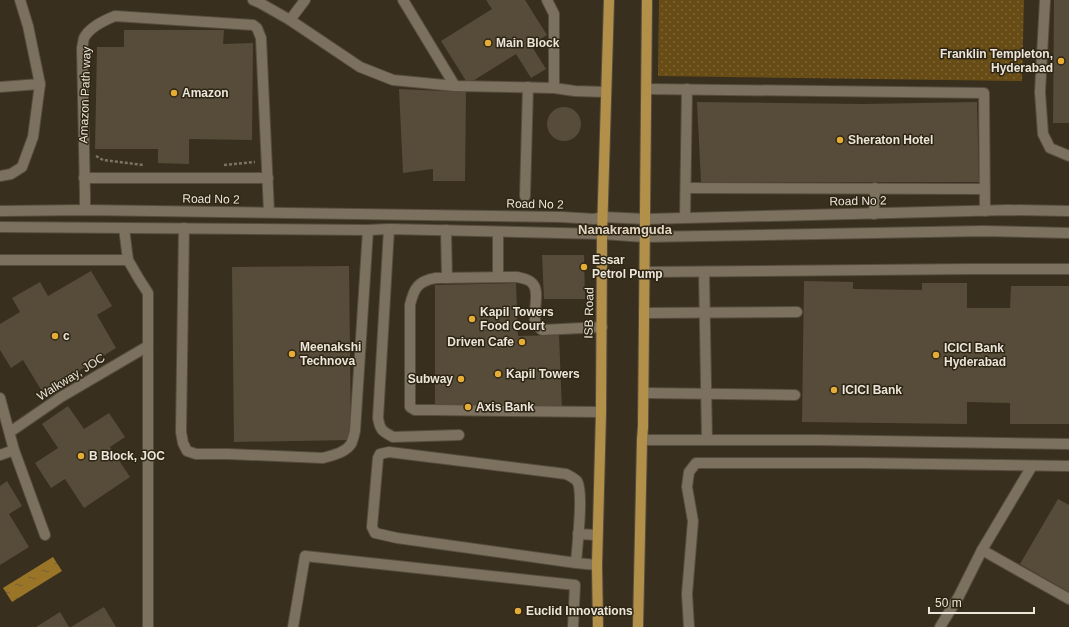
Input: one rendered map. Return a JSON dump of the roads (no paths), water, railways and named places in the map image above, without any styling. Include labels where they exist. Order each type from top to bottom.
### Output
[{"type":"main road","name":"ISB Road","points":[[598,627],[597,565],[601,412],[602,234],[609,0]]},
{"type":"main road","points":[[638,627],[644,393],[647,0]]},
{"type":"street","points":[[0,176],[11,174],[22,167],[33,137],[40,84],[28,26],[20,0]]},
{"type":"street","points":[[253,0],[290,20],[360,67],[393,80],[455,86],[554,88],[575,92],[606,92]]},
{"type":"street","points":[[290,20],[305,0]]},
{"type":"street","points":[[403,0],[455,86]]},
{"type":"street","points":[[547,0],[554,14],[554,88]]},
{"type":"street","points":[[1045,0],[1040,92],[1043,134],[1050,148],[1069,156]]},
{"type":"street","points":[[85,210],[82,48],[84,38],[92,29],[106,19],[115,16],[253,25],[257,28],[261,38],[264,179],[269,212]]},
{"type":"street","points":[[0,87],[40,84]]},
{"type":"street","points":[[525,196],[528,87]]},
{"type":"street","points":[[646,89],[984,93],[985,211]]},
{"type":"street","points":[[685,218],[687,89]]},
{"type":"street","points":[[84,178],[264,179]]},
{"type":"street","points":[[686,188],[984,189]]},
{"type":"street","points":[[874,214],[875,188]]},
{"type":"street","name":"Road No 2","points":[[0,211],[85,210],[269,212],[562,217],[594,219],[603,217],[646,220],[1009,210],[1069,211]]},
{"type":"street","points":[[0,227],[389,229],[602,234],[644,237],[983,231],[1069,233]]},
{"type":"street","points":[[124,228],[128,260],[148,293],[148,627]]},
{"type":"street","points":[[184,228],[181,432],[183,443],[188,451],[196,454],[322,458],[344,450],[351,443],[355,432],[368,230]]},
{"type":"street","points":[[389,229],[378,418],[380,427],[384,432],[393,437],[459,436]]},
{"type":"street","points":[[446,230],[447,278]]},
{"type":"street","points":[[498,232],[498,277]]},
{"type":"street","points":[[0,260],[128,260]]},
{"type":"street","points":[[644,272],[1069,269]]},
{"type":"street","points":[[704,272],[707,440]]},
{"type":"street","points":[[601,412],[415,410],[410,407],[410,305],[414,289],[427,279],[517,277],[532,282],[536,289],[535,321],[537,327],[542,330],[602,327]]},
{"type":"street","points":[[644,313],[797,312]]},
{"type":"street","name":"Walkway, JOC","points":[[10,432],[61,397],[148,346]]},
{"type":"street","points":[[644,393],[795,395]]},
{"type":"street","points":[[0,398],[14,450],[44,535]]},
{"type":"street","points":[[642,440],[817,440],[1069,444]]},
{"type":"street","points":[[0,455],[14,450]]},
{"type":"street","points":[[576,563],[580,511],[579,487],[576,480],[566,474],[388,452],[380,454],[378,458],[372,526],[375,533],[397,538],[576,563],[597,565]]},
{"type":"street","points":[[689,627],[687,594],[693,521],[687,488],[689,472],[696,463],[860,463],[1069,466]]},
{"type":"street","points":[[940,627],[959,596],[982,550],[1032,466]]},
{"type":"street","points":[[578,534],[598,535]]},
{"type":"street","points":[[982,550],[1069,599]]},
{"type":"street","points":[[293,627],[305,556],[575,586],[572,627]]},
{"type":"water","points":[[53,557],[62,571],[12,602],[3,588]]},
{"type":"place","name":"Main Block","points":[[488,43]]},
{"type":"place","name":"Franklin Templeton, Hyderabad","points":[[1061,61]]},
{"type":"place","name":"Amazon","points":[[174,93]]},
{"type":"place","name":"Sheraton Hotel","points":[[840,140]]},
{"type":"place","name":"Essar Petrol Pump","points":[[584,267]]},
{"type":"place","name":"Kapil Towers Food Court","points":[[472,319]]},
{"type":"place","name":"c","points":[[55,336]]},
{"type":"place","name":"Driven Cafe","points":[[522,342]]},
{"type":"place","name":"Meenakshi Technova","points":[[292,354]]},
{"type":"place","name":"ICICI Bank Hyderabad","points":[[936,355]]},
{"type":"place","name":"Kapil Towers","points":[[498,374]]},
{"type":"place","name":"Subway","points":[[461,379]]},
{"type":"place","name":"ICICI Bank","points":[[834,390]]},
{"type":"place","name":"Axis Bank","points":[[468,407]]},
{"type":"place","name":"B Block, JOC","points":[[81,456]]},
{"type":"place","name":"Euclid Innovations","points":[[518,611]]},
{"type":"district","name":"Nanakramguda","points":[[625,229]]}]
